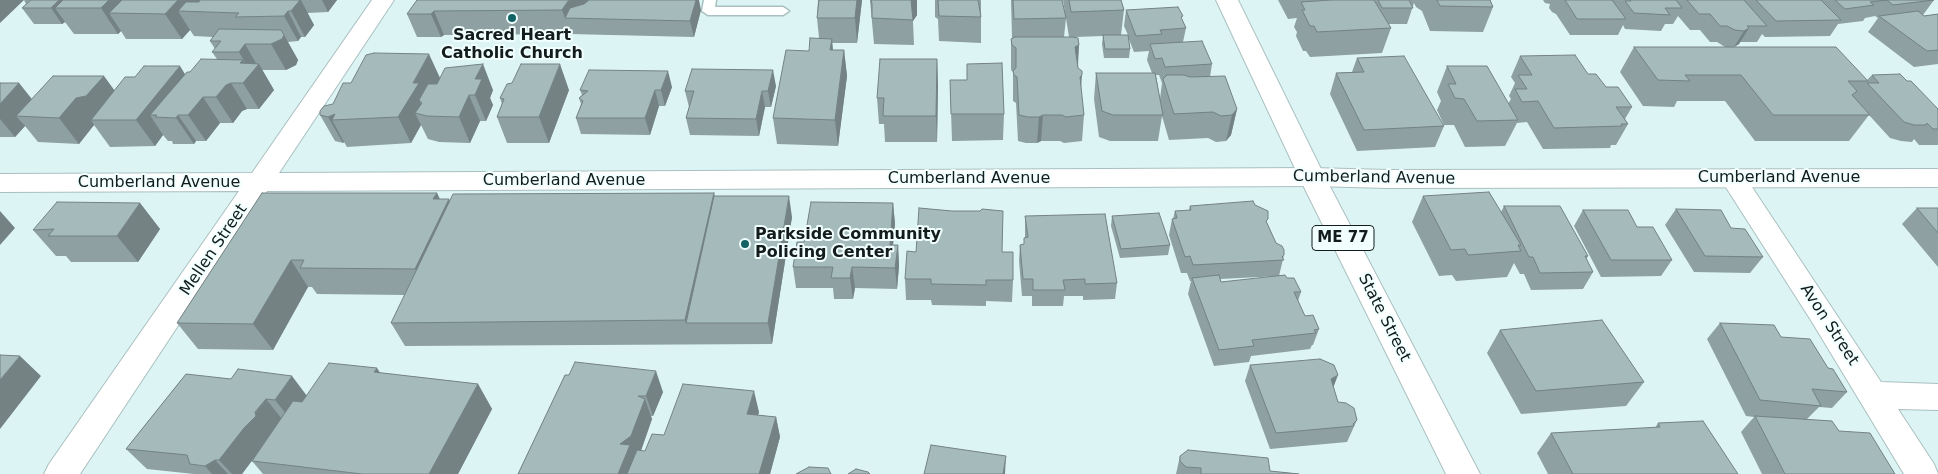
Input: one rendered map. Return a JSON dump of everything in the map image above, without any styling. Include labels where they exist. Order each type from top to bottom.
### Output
[{"type":"street","name":"Mellen Street","points":[[61,474],[383,0]]},
{"type":"street","name":"State Street","points":[[1227,0],[1312,177],[1463,474]]},
{"type":"street","name":"Cumberland Avenue","points":[[0,183],[1312,177],[1388,179],[1938,178]]},
{"type":"street","name":"Avon Street","points":[[1733,178],[1822,314],[1922,474]]},
{"type":"street","points":[[1873,395],[1938,398]]},
{"type":"lane","points":[[710,0],[708,10],[783,11]]},
{"type":"building","points":[[31,0],[59,0],[51,8],[22,8]]},
{"type":"building","points":[[63,0],[109,0],[101,8],[55,8]]},
{"type":"building","points":[[122,0],[178,0],[165,14],[109,13]]},
{"type":"building","points":[[200,0],[300,0],[284,16],[235,17],[239,13],[178,11],[186,2],[199,2]]},
{"type":"building","points":[[417,0],[571,0],[568,1],[562,10],[434,11],[431,14],[407,14]]},
{"type":"building","points":[[589,0],[696,0],[690,21],[565,18],[570,8],[584,4]]},
{"type":"building","points":[[819,0],[857,0],[855,18],[817,18]]},
{"type":"building","points":[[871,0],[911,0],[913,20],[872,18]]},
{"type":"building","points":[[938,0],[978,0],[981,17],[939,16]]},
{"type":"building","points":[[1013,0],[1062,0],[1066,18],[1014,19]]},
{"type":"building","points":[[1069,0],[1121,0],[1124,10],[1071,12]]},
{"type":"building","points":[[1374,0],[1391,28],[1317,32],[1314,26],[1310,26],[1302,10],[1305,10],[1301,2]]},
{"type":"building","points":[[1378,0],[1409,0],[1413,8],[1382,8]]},
{"type":"building","points":[[1437,0],[1490,0],[1493,7],[1440,6]]},
{"type":"building","points":[[1565,0],[1612,0],[1626,19],[1577,19]]},
{"type":"building","points":[[1676,0],[1682,8],[1665,8],[1670,15],[1634,13],[1625,1]]},
{"type":"building","points":[[1687,0],[1744,0],[1767,26],[1747,26],[1749,28],[1744,31],[1720,26],[1710,14],[1699,14]]},
{"type":"building","points":[[1756,0],[1821,0],[1841,20],[1776,21]]},
{"type":"building","points":[[1835,0],[1887,0],[1870,2],[1874,5],[1845,9]]},
{"type":"building","points":[[1887,0],[1934,0],[1893,5]]},
{"type":"building","points":[[1178,7],[1186,28],[1160,30],[1162,34],[1136,36],[1126,10]]},
{"type":"building","points":[[1918,11],[1924,16],[1938,14],[1938,50],[1927,51],[1879,16]]},
{"type":"building","points":[[219,29],[281,30],[284,35],[282,39],[271,44],[245,44],[239,52],[212,52],[221,41],[210,41]]},
{"type":"building","points":[[1103,35],[1128,35],[1130,49],[1105,49]]},
{"type":"building","points":[[1015,37],[1078,38],[1079,45],[1075,47],[1078,68],[1082,71],[1080,77],[1084,115],[1028,117],[1019,115],[1017,77],[1013,71],[1016,68],[1016,48],[1012,45],[1011,39]]},
{"type":"building","points":[[810,38],[832,39],[830,50],[844,50],[835,120],[773,118],[786,50],[809,51]]},
{"type":"building","points":[[1202,41],[1212,64],[1165,67],[1162,58],[1155,59],[1150,44]]},
{"type":"building","points":[[1634,47],[1836,47],[1868,81],[1848,81],[1857,91],[1852,95],[1870,115],[1773,115],[1741,75],[1685,75],[1690,81],[1658,80]]},
{"type":"building","points":[[374,53],[429,54],[413,83],[419,83],[398,117],[332,120],[335,114],[328,117],[320,115],[320,111],[324,106],[333,104],[343,83],[351,83],[366,55]]},
{"type":"building","points":[[1575,55],[1588,74],[1596,74],[1606,87],[1618,87],[1632,107],[1616,107],[1628,124],[1621,124],[1622,126],[1554,128],[1538,101],[1522,102],[1515,89],[1527,89],[1518,75],[1532,75],[1520,56]]},
{"type":"building","points":[[1404,56],[1444,126],[1364,130],[1336,73],[1364,72],[1357,58]]},
{"type":"building","points":[[201,59],[243,60],[240,63],[259,64],[243,83],[226,85],[216,97],[203,97],[188,115],[178,115],[176,118],[150,115],[187,72],[190,72]]},
{"type":"building","points":[[880,59],[937,59],[936,116],[883,116],[884,98],[877,98]]},
{"type":"building","points":[[1002,63],[1004,114],[951,114],[950,80],[967,80],[967,64]]},
{"type":"building","points":[[483,64],[475,79],[482,79],[475,95],[469,95],[459,117],[427,116],[415,113],[422,103],[419,100],[428,84],[437,84],[445,68]]},
{"type":"building","points":[[521,64],[560,64],[539,117],[497,117],[504,99],[500,98],[507,84],[512,83]]},
{"type":"building","points":[[144,66],[180,66],[136,120],[91,120],[125,77],[135,77]]},
{"type":"building","points":[[1447,66],[1487,66],[1518,120],[1477,121],[1464,99],[1455,98],[1448,84],[1456,84]]},
{"type":"building","points":[[692,69],[773,70],[768,91],[762,91],[756,119],[686,118],[694,91],[685,91]]},
{"type":"building","points":[[589,70],[668,71],[661,90],[655,90],[645,118],[576,118],[583,101],[579,98],[588,91],[580,90]]},
{"type":"building","points":[[1096,73],[1155,73],[1163,115],[1113,115],[1102,111]]},
{"type":"building","points":[[1900,74],[1907,81],[1911,81],[1938,109],[1938,129],[1933,129],[1927,123],[1926,125],[1914,125],[1904,122],[1867,83],[1879,83],[1872,75]]},
{"type":"building","points":[[1167,75],[1190,77],[1225,76],[1237,109],[1232,115],[1221,116],[1213,112],[1174,114],[1163,79]]},
{"type":"building","points":[[53,76],[104,76],[86,96],[76,98],[59,118],[16,116]]},
{"type":"building","points":[[0,83],[19,83],[0,104]]},
{"type":"building","points":[[1489,192],[1521,245],[1518,245],[1521,251],[1468,255],[1465,249],[1451,250],[1423,196]]},
{"type":"building","points":[[262,193],[437,193],[433,199],[449,199],[415,269],[300,268],[304,260],[291,260],[253,324],[177,323]]},
{"type":"building","points":[[714,193],[685,320],[391,323],[453,194]]},
{"type":"building","points":[[714,196],[789,196],[768,323],[686,323]]},
{"type":"building","points":[[1253,201],[1255,205],[1268,211],[1268,219],[1266,221],[1276,243],[1282,246],[1284,250],[1282,257],[1284,260],[1193,265],[1190,256],[1185,257],[1172,219],[1177,218],[1175,211],[1191,210],[1190,206]]},
{"type":"building","points":[[57,202],[140,203],[117,236],[48,236],[54,229],[33,230]]},
{"type":"building","points":[[811,202],[893,203],[890,245],[898,245],[895,268],[852,267],[850,278],[831,278],[833,267],[793,267],[797,242],[804,242]]},
{"type":"building","points":[[1504,206],[1560,206],[1588,256],[1585,256],[1593,272],[1540,273],[1533,257],[1529,257]]},
{"type":"building","points":[[919,208],[952,211],[980,211],[982,209],[1003,211],[1002,252],[1013,252],[1013,280],[986,280],[986,285],[931,284],[931,279],[905,279],[907,251],[916,252]]},
{"type":"building","points":[[1917,208],[1938,208],[1938,233]]},
{"type":"building","points":[[1676,209],[1721,210],[1731,228],[1745,229],[1763,257],[1705,256]]},
{"type":"building","points":[[1583,210],[1628,210],[1637,227],[1653,227],[1672,260],[1611,260]]},
{"type":"building","points":[[1159,213],[1170,245],[1121,249],[1112,216]]},
{"type":"building","points":[[1105,214],[1117,283],[1085,284],[1085,279],[1063,280],[1065,290],[1033,290],[1033,279],[1023,279],[1020,245],[1024,244],[1024,238],[1028,237],[1025,216]]},
{"type":"building","points":[[1219,275],[1221,282],[1285,275],[1287,278],[1294,278],[1301,292],[1294,292],[1305,316],[1313,315],[1319,329],[1314,330],[1316,333],[1252,340],[1254,346],[1219,350],[1192,278]]},
{"type":"building","points":[[1602,320],[1644,382],[1536,391],[1500,330]]},
{"type":"building","points":[[1720,323],[1774,325],[1781,337],[1810,339],[1828,368],[1833,369],[1847,392],[1812,389],[1821,406],[1760,400]]},
{"type":"building","points":[[0,355],[20,356],[0,380]]},
{"type":"building","points":[[1320,359],[1334,365],[1338,375],[1331,379],[1338,402],[1346,403],[1354,408],[1357,420],[1353,424],[1354,426],[1276,433],[1250,365]]},
{"type":"building","points":[[575,362],[656,371],[646,396],[638,396],[645,399],[631,436],[620,444],[630,445],[618,474],[518,474],[565,375],[569,375]]},
{"type":"building","points":[[329,363],[377,368],[374,372],[478,384],[429,474],[362,474],[252,461],[293,401],[302,402]]},
{"type":"building","points":[[238,369],[292,376],[275,400],[266,399],[255,412],[256,416],[219,460],[215,460],[205,466],[190,464],[187,455],[126,449],[186,374],[231,379]]},
{"type":"building","points":[[683,384],[754,391],[747,414],[776,417],[759,474],[627,474],[637,450],[645,451],[652,434],[664,435]]},
{"type":"building","points":[[1755,416],[1832,421],[1839,431],[1870,433],[1895,474],[1785,474]]},
{"type":"building","points":[[1703,421],[1738,474],[1573,474],[1551,433],[1660,427],[1658,423]]},
{"type":"building","points":[[931,445],[1006,456],[1003,474],[924,474]]},
{"type":"building","points":[[1188,450],[1268,458],[1270,471],[1299,474],[1201,474],[1201,468],[1186,467],[1180,461],[1180,456]]},
{"type":"building","points":[[809,467],[828,468],[831,474],[796,474]]},
{"type":"building","points":[[856,469],[868,472],[870,474],[848,474]]},
{"type":"place","name":"Sacred Heart Catholic Church","points":[[512,18]]},
{"type":"place","name":"Parkside Community Policing Center","points":[[745,244]]}]
